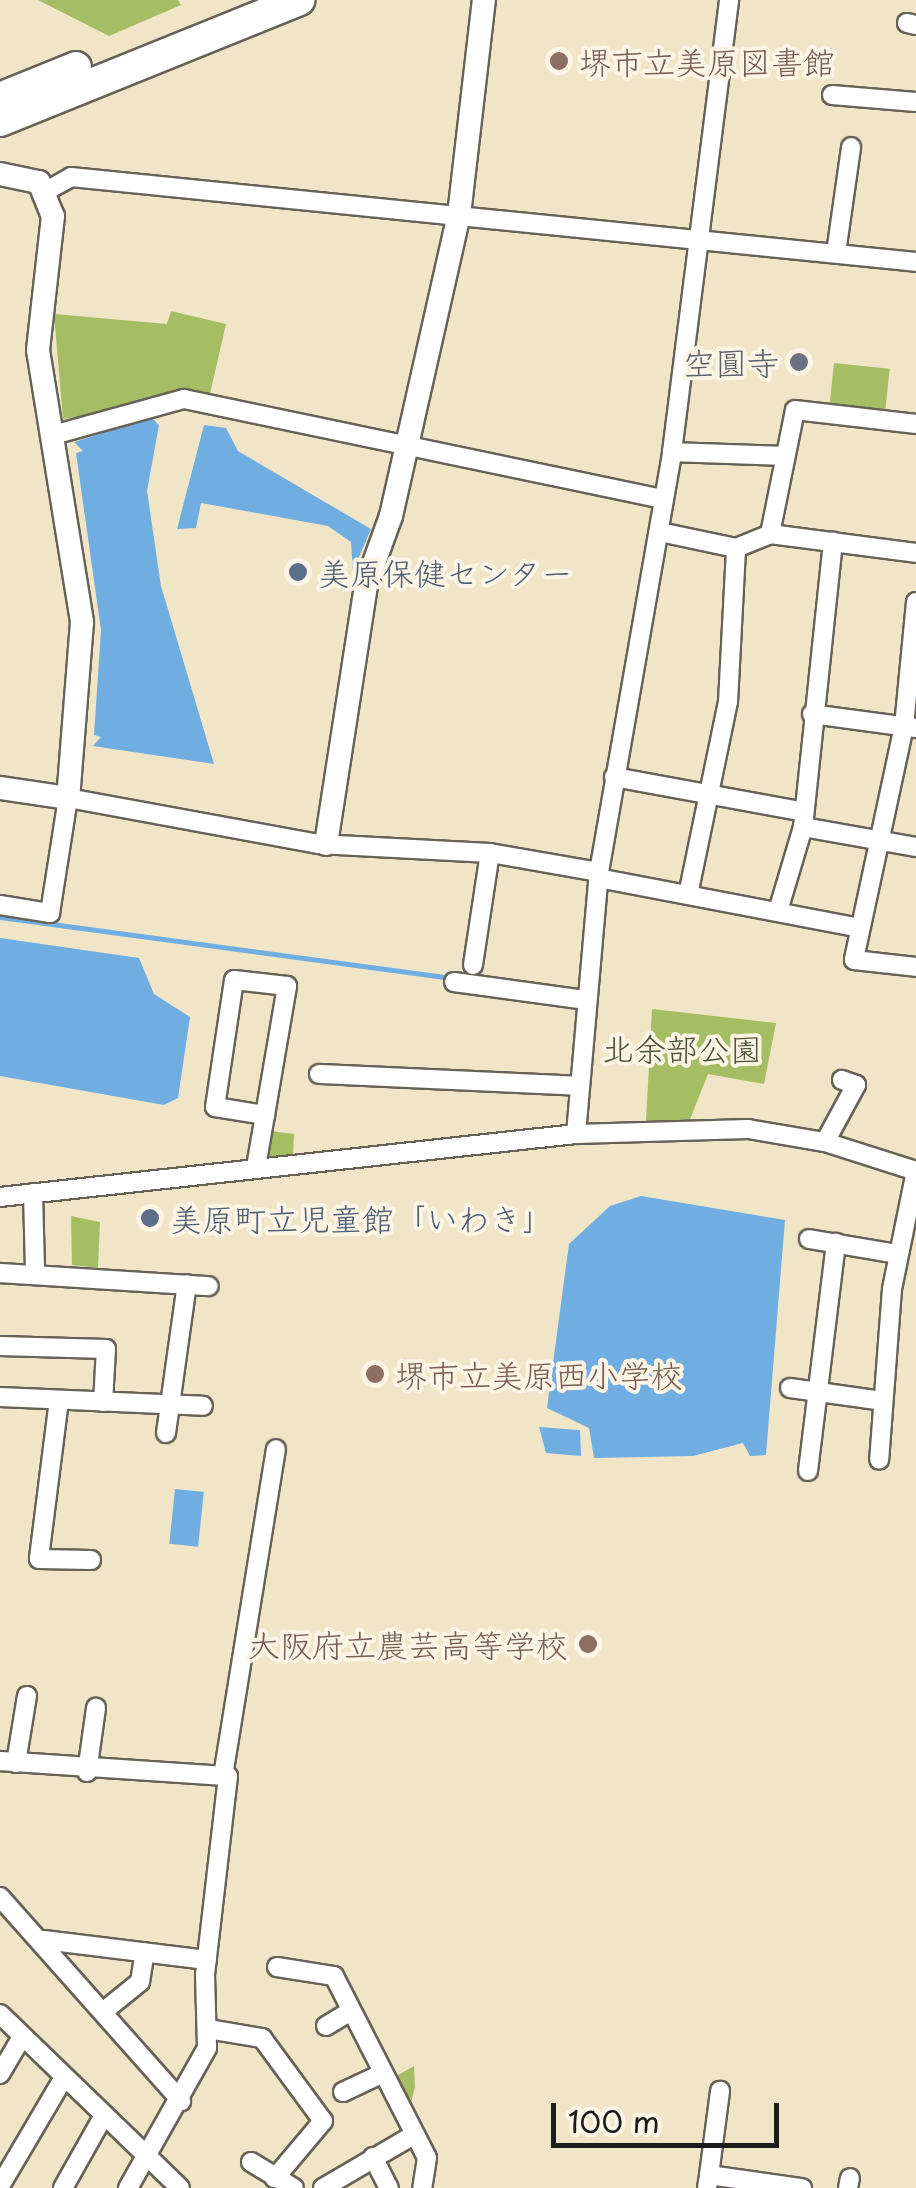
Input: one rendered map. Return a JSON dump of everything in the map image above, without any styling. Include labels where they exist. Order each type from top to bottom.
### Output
[{"type":"highway","points":[[0,98],[244,0]]},
{"type":"highway","points":[[0,121],[300,0]]},
{"type":"street","points":[[326,844],[366,585],[408,443],[459,215],[484,0]]},
{"type":"street","points":[[576,1134],[598,875],[672,452],[694,239],[729,0]]},
{"type":"street","points":[[832,95],[916,102]]},
{"type":"street","points":[[836,254],[851,147]]},
{"type":"street","points":[[0,174],[48,190],[71,178],[916,262]]},
{"type":"street","points":[[0,905],[50,913],[68,798],[82,622],[38,350],[48,190]]},
{"type":"street","points":[[52,435],[184,398],[664,499]]},
{"type":"street","points":[[770,534],[795,410],[916,424]]},
{"type":"street","points":[[672,452],[784,456]]},
{"type":"street","points":[[660,532],[736,548],[770,534],[916,553]]},
{"type":"street","points":[[778,911],[803,820],[833,542]]},
{"type":"street","points":[[689,890],[732,666],[736,548]]},
{"type":"street","points":[[916,602],[910,727],[876,838],[854,960],[916,967]]},
{"type":"street","points":[[812,714],[910,727]]},
{"type":"street","points":[[614,776],[916,846]]},
{"type":"street","points":[[0,788],[326,844],[490,854],[689,890],[860,928]]},
{"type":"street","points":[[473,965],[490,854]]},
{"type":"street","points":[[256,1166],[265,1115],[287,986],[234,980],[215,1107],[265,1115]]},
{"type":"street","points":[[454,982],[585,1000]]},
{"type":"street","points":[[319,1074],[580,1086]]},
{"type":"street","points":[[825,1142],[856,1085],[842,1080]]},
{"type":"street","points":[[0,1197],[576,1134],[748,1129],[825,1142],[916,1170],[897,1259],[879,1460]]},
{"type":"street","points":[[33,1193],[35,1270]]},
{"type":"street","points":[[809,1239],[916,1266]]},
{"type":"street","points":[[808,1471],[836,1243]]},
{"type":"street","points":[[0,1273],[35,1270],[209,1286]]},
{"type":"street","points":[[166,1433],[186,1284]]},
{"type":"street","points":[[0,1346],[106,1349],[103,1402]]},
{"type":"street","points":[[790,1388],[882,1402]]},
{"type":"street","points":[[0,1397],[203,1406]]},
{"type":"street","points":[[59,1400],[39,1558],[91,1560]]},
{"type":"street","points":[[128,2188],[181,2101],[208,2029],[207,1960],[223,1776],[276,1449]]},
{"type":"street","points":[[26,1696],[8,1762],[87,1772],[223,1776]]},
{"type":"street","points":[[87,1772],[96,1708]]},
{"type":"street","points":[[0,1897],[44,1940],[181,2101]]},
{"type":"street","points":[[44,1940],[207,1960]]},
{"type":"street","points":[[104,2011],[140,1982],[145,1952]]},
{"type":"street","points":[[277,1966],[334,1976],[412,2136],[427,2158],[422,2188]]},
{"type":"street","points":[[326,2026],[351,2012]]},
{"type":"street","points":[[0,2014],[103,2118],[180,2188]]},
{"type":"street","points":[[208,2029],[262,2038],[323,2121],[275,2178]]},
{"type":"street","points":[[0,2074],[22,2037]]},
{"type":"street","points":[[344,2092],[382,2074]]},
{"type":"street","points":[[0,2186],[63,2079]]},
{"type":"street","points":[[720,2090],[708,2181],[802,2188]]},
{"type":"street","points":[[63,2188],[103,2118]]},
{"type":"street","points":[[323,2188],[412,2136]]},
{"type":"street","points":[[373,2157],[388,2188]]},
{"type":"street","points":[[251,2162],[294,2188]]},
{"type":"green space","points":[[38,0],[178,0],[181,5],[109,36]]},
{"type":"green space","points":[[171,311],[226,324],[209,398],[63,419],[54,314],[167,324]]},
{"type":"green space","points":[[834,363],[890,369],[885,414],[829,408]]},
{"type":"green space","name":"北余部公園","points":[[652,1009],[776,1023],[764,1084],[708,1074],[689,1122],[646,1121]]},
{"type":"green space","points":[[270,1131],[294,1134],[293,1156],[270,1158]]},
{"type":"green space","points":[[71,1216],[100,1222],[98,1268],[72,1265]]},
{"type":"green space","points":[[414,2066],[415,2087],[410,2107],[391,2079]]},
{"type":"water","points":[[152,418],[159,425],[147,491],[161,586],[214,764],[93,746],[101,737],[94,735],[101,630],[76,453],[83,451],[74,442]]},
{"type":"water","points":[[204,425],[226,428],[238,451],[371,529],[353,571],[351,542],[328,526],[201,503],[196,528],[177,529]]},
{"type":"water","points":[[0,938],[139,958],[154,994],[190,1017],[178,1098],[164,1105],[0,1076]]},
{"type":"water","points":[[641,1196],[785,1220],[766,1455],[750,1456],[743,1443],[693,1456],[594,1458],[589,1428],[547,1408],[569,1244],[610,1206]]},
{"type":"water","points":[[539,1427],[580,1430],[581,1456],[546,1453]]},
{"type":"water","points":[[175,1489],[204,1492],[198,1547],[169,1544]]},
{"type":"waterway","points":[[0,917],[452,978]]},
{"type":"place","name":"堺市立美原図書館","points":[[559,61]]},
{"type":"place","name":"空圓寺","points":[[799,362]]},
{"type":"place","name":"美原保健センター","points":[[298,572]]},
{"type":"place","name":"美原町立児童館「いわき」","points":[[150,1218]]},
{"type":"place","name":"堺市立美原西小学校","points":[[375,1374]]},
{"type":"place","name":"大阪府立農芸高等学校","points":[[588,1644]]}]
